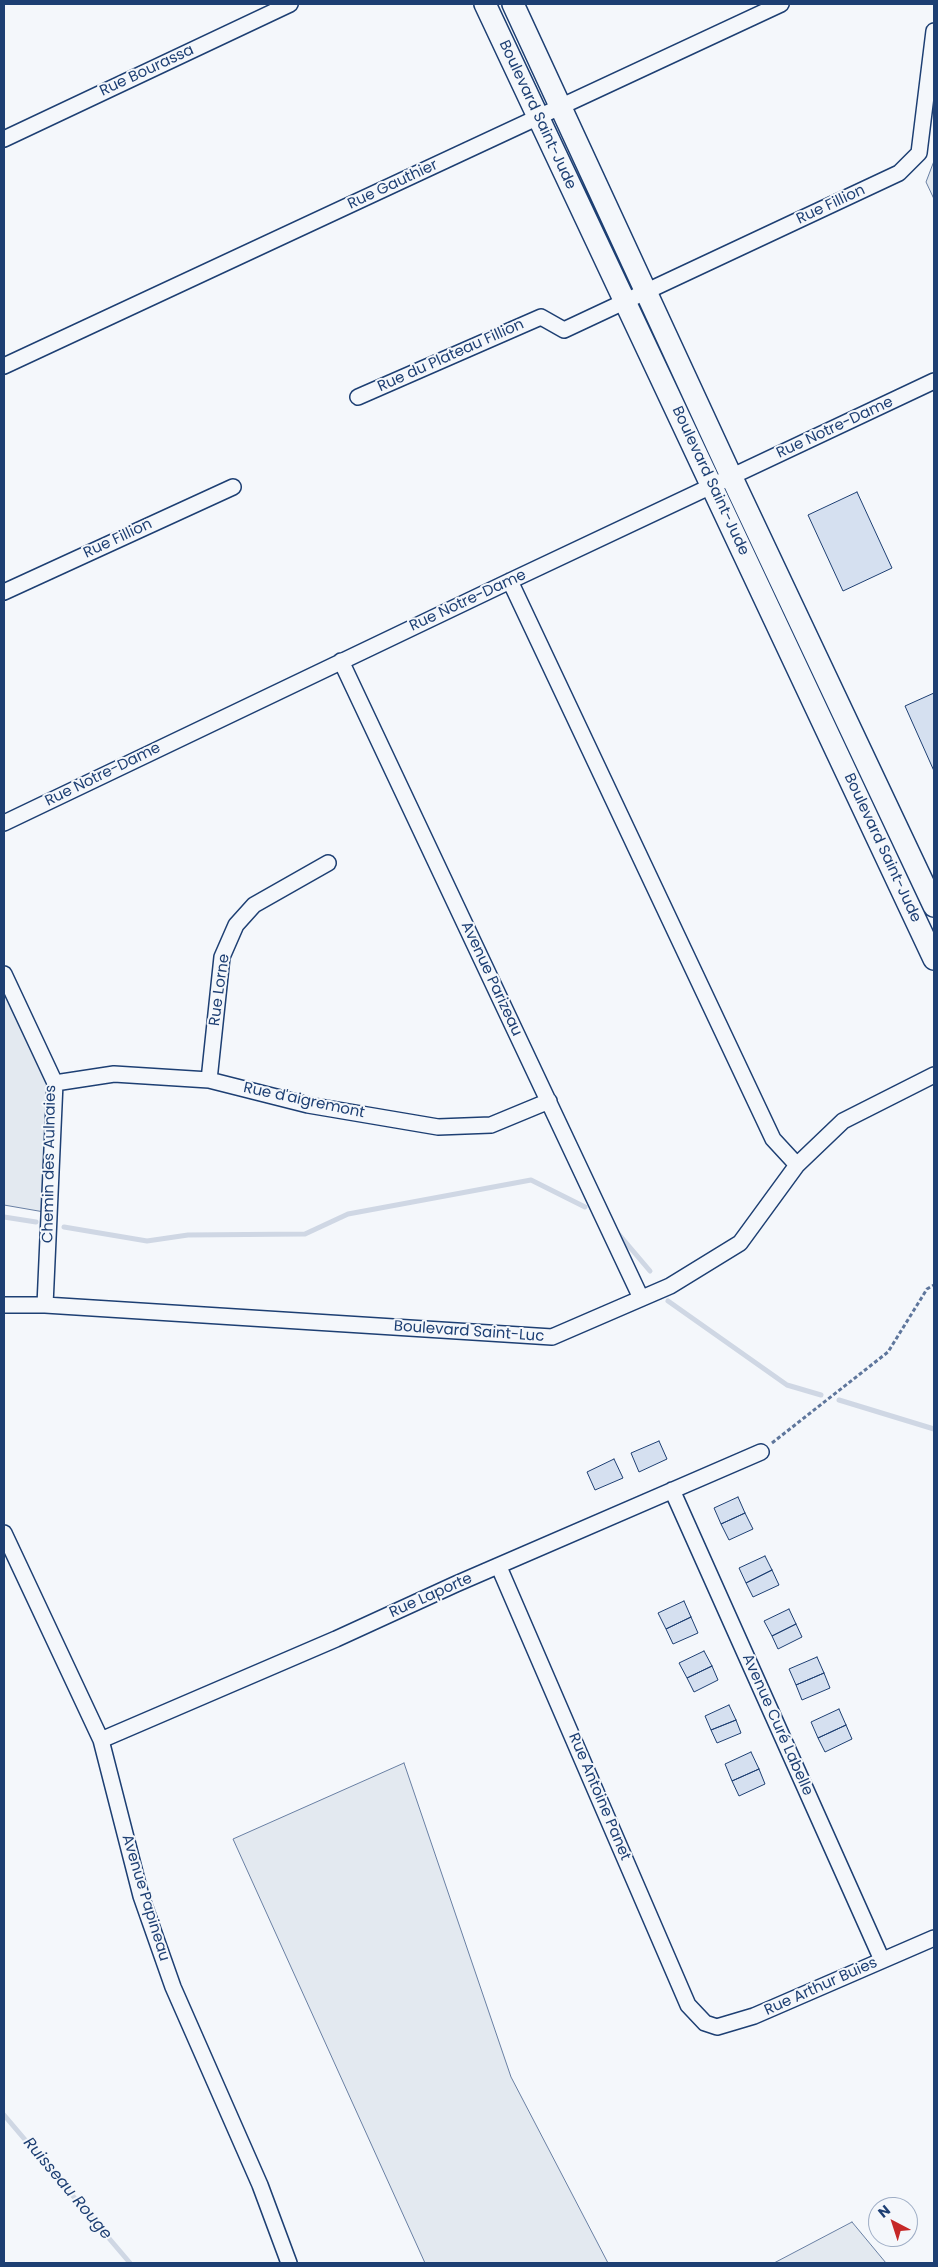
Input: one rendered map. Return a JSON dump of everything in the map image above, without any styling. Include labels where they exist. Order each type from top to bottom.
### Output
[{"type":"street","name":"Rue Bourassa","points":[[4,139],[290,4]]},
{"type":"street","name":"Boulevard Saint-Jude","points":[[485,4],[934,959]]},
{"type":"street","name":"Boulevard Saint-Jude","points":[[513,4],[732,478],[934,906]]},
{"type":"street","name":"Rue Gauthier","points":[[4,366],[781,4]]},
{"type":"street","name":"Rue Fillion","points":[[626,302],[899,173],[919,153],[934,30]]},
{"type":"street","name":"Rue du Plateau Fillion","points":[[358,397],[540,317],[564,330],[626,302]]},
{"type":"street","name":"Rue Notre-Dame","points":[[4,823],[510,581],[933,384]]},
{"type":"street","name":"Rue Fillion","points":[[4,592],[233,487]]},
{"type":"street","points":[[510,581],[773,1138],[797,1165]]},
{"type":"street","name":"Avenue Parizeau","points":[[341,661],[641,1298]]},
{"type":"street","name":"Rue Lorne","points":[[209,1080],[222,957],[236,925],[254,905],[328,863]]},
{"type":"street","name":"Chemin des Aulnaies","points":[[4,974],[55,1083],[45,1305]]},
{"type":"street","name":"Rue d'aigremont","points":[[55,1083],[114,1074],[209,1080],[308,1105],[438,1126],[492,1125],[549,1101]]},
{"type":"street","name":"Boulevard Saint-Luc","points":[[4,1305],[45,1305],[552,1337],[670,1286],[740,1244],[797,1165],[843,1121],[934,1075]]},
{"type":"street","name":"Rue Laporte","points":[[101,1740],[336,1640],[761,1452]]},
{"type":"street","name":"Avenue Curé Labelle","points":[[672,1490],[882,1960]]},
{"type":"street","name":"Avenue Papineau","points":[[4,1533],[101,1740],[141,1896],[170,1978],[260,2185],[289,2263]]},
{"type":"street","name":"Rue Antoine Panet","points":[[499,1567],[688,2005],[705,2023]]},
{"type":"street","name":"Rue Arthur Buies","points":[[705,2023],[717,2027],[754,2016],[934,1938]]},
{"type":"path","points":[[761,1452],[888,1352],[927,1289],[934,1286]]},
{"type":"shaded area","points":[[934,161],[934,199],[926,182]]},
{"type":"shaded area","points":[[4,985],[55,1083],[50,1213],[4,1205]]},
{"type":"shaded area","points":[[404,1763],[511,2077],[608,2263],[425,2263],[233,1839]]},
{"type":"shaded area","points":[[852,2222],[868,2241],[868,2247],[873,2247],[886,2263],[774,2263]]},
{"type":"building","points":[[857,492],[892,568],[843,591],[808,515]]},
{"type":"building","points":[[934,693],[934,771],[905,706]]},
{"type":"building","points":[[659,1441],[667,1459],[639,1472],[631,1453]]},
{"type":"building","points":[[614,1459],[623,1478],[595,1490],[587,1472]]},
{"type":"building","points":[[738,1497],[745,1513],[721,1524],[714,1508]]},
{"type":"building","points":[[745,1513],[753,1529],[729,1540],[721,1524]]},
{"type":"building","points":[[765,1556],[772,1570],[746,1583],[739,1568]]},
{"type":"building","points":[[772,1570],[779,1585],[753,1597],[746,1583]]},
{"type":"building","points":[[684,1601],[691,1617],[666,1629],[658,1613]]},
{"type":"building","points":[[789,1609],[796,1624],[772,1636],[764,1621]]},
{"type":"building","points":[[691,1617],[698,1633],[673,1644],[666,1629]]},
{"type":"building","points":[[796,1624],[802,1637],[778,1649],[772,1636]]},
{"type":"building","points":[[704,1651],[712,1666],[687,1678],[679,1663]]},
{"type":"building","points":[[817,1657],[824,1673],[796,1685],[789,1669]]},
{"type":"building","points":[[712,1666],[718,1680],[694,1692],[687,1678]]},
{"type":"building","points":[[824,1673],[830,1688],[802,1700],[796,1685]]},
{"type":"building","points":[[729,1705],[736,1720],[711,1730],[705,1716]]},
{"type":"building","points":[[839,1709],[846,1725],[818,1738],[811,1722]]},
{"type":"building","points":[[736,1720],[741,1733],[717,1743],[711,1730]]},
{"type":"building","points":[[846,1725],[852,1739],[825,1752],[818,1738]]},
{"type":"building","points":[[751,1752],[759,1769],[732,1781],[725,1764]]},
{"type":"building","points":[[759,1769],[765,1784],[739,1796],[732,1781]]},
{"type":"waterway","points":[[64,1227],[147,1241],[188,1235],[305,1234],[348,1214],[531,1180],[585,1207]]},
{"type":"waterway","points":[[4,1217],[36,1222]]},
{"type":"waterway","points":[[616,1231],[650,1271]]},
{"type":"waterway","points":[[668,1301],[787,1385],[821,1395]]},
{"type":"waterway","points":[[839,1400],[934,1429]]},
{"type":"waterway","name":"Ruisseau Rouge","points":[[4,2115],[130,2263]]}]
